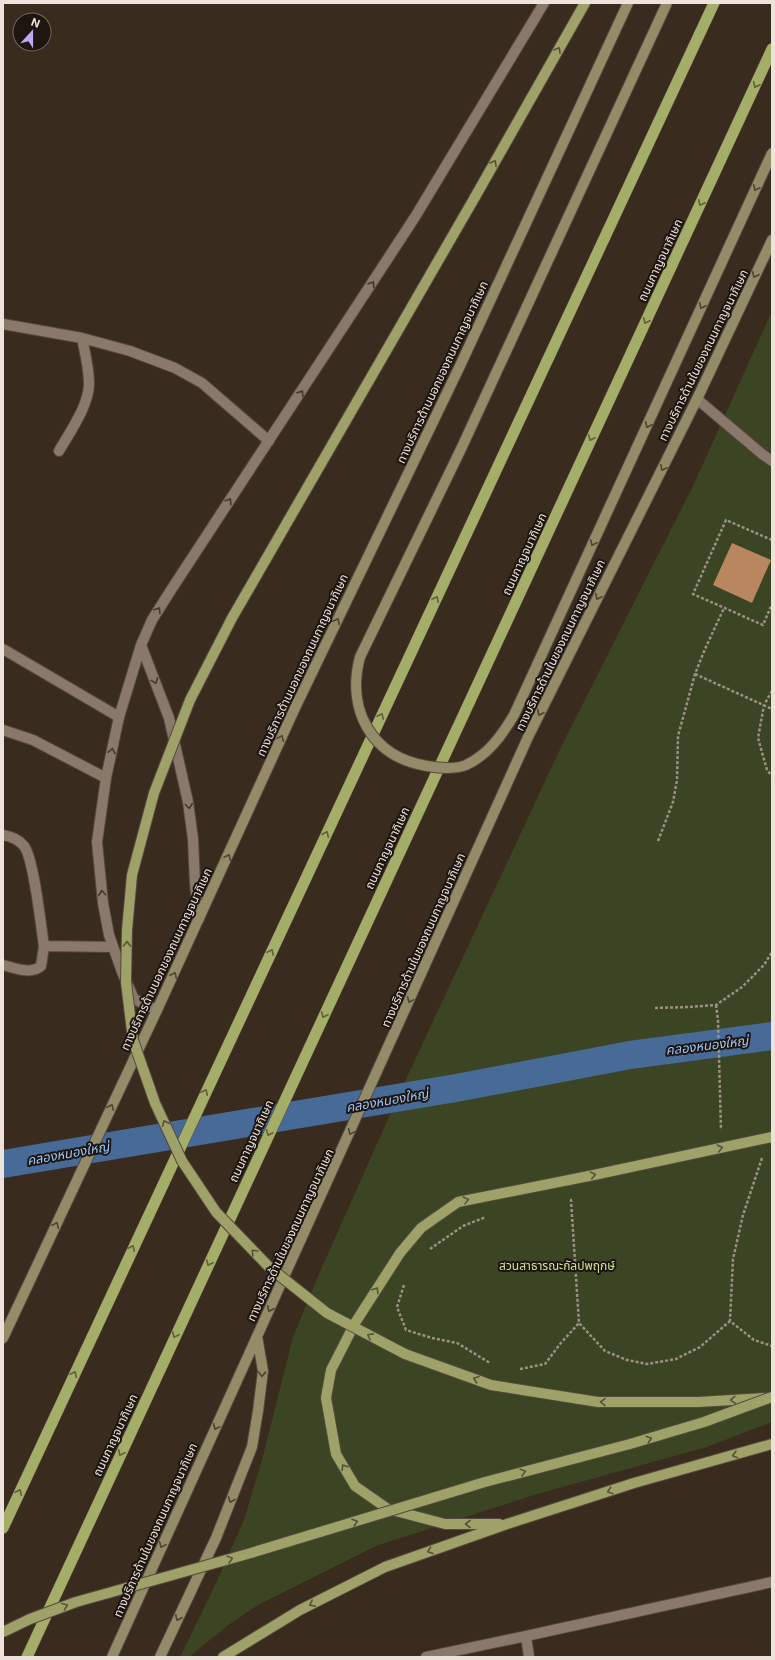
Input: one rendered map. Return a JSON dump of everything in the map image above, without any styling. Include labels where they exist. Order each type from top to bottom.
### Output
[{"type":"highway","points":[[3,1528],[714,3]]},
{"type":"highway","name":"ถนนกาญจนาภิเษก","points":[[27,1657],[772,49]]},
{"type":"main road","points":[[585,3],[232,618],[190,700],[154,793],[132,875],[127,930],[126,982],[133,1040],[155,1103],[182,1161],[216,1212],[269,1267],[327,1313],[405,1354],[491,1385],[598,1402],[698,1402],[772,1397]]},
{"type":"main road","name":"ทางบริการด้านนอกของถนนกาญจนาภิเษก","points":[[3,1338],[157,1010],[295,708],[462,361],[628,3]]},
{"type":"main road","points":[[667,3],[461,449],[360,657],[356,673],[355,688],[362,720],[376,740],[388,751],[412,764],[443,768],[466,765],[490,748],[504,731],[514,715],[772,153]]},
{"type":"main road","name":"ทางบริการด้านในของถนนกาญจนาภิเษก","points":[[112,1657],[257,1336],[287,1274],[529,735],[697,399],[772,240]]},
{"type":"main road","points":[[507,1524],[445,1524],[388,1509],[355,1486],[336,1454],[326,1398],[331,1370],[355,1323],[400,1253],[421,1228],[458,1202],[589,1176],[772,1136]]},
{"type":"main road","points":[[160,1657],[216,1538],[252,1447],[263,1372],[257,1336]]},
{"type":"main road","points":[[3,1632],[30,1619],[76,1602],[251,1554],[485,1482],[630,1444],[704,1422],[772,1397]]},
{"type":"main road","points":[[223,1657],[300,1610],[385,1567],[507,1524],[634,1483],[772,1444]]},
{"type":"street","points":[[157,1010],[134,999],[113,948],[103,903],[97,842],[106,778],[119,717],[141,645],[152,620],[163,602],[415,218],[544,3]]},
{"type":"street","points":[[3,324],[82,338],[130,351],[175,368],[202,383],[269,441]]},
{"type":"street","points":[[60,451],[85,405],[89,385],[88,365],[82,338]]},
{"type":"street","points":[[697,399],[772,461]]},
{"type":"street","points":[[141,645],[169,718],[188,802],[199,919]]},
{"type":"street","points":[[3,649],[119,717]]},
{"type":"street","points":[[3,730],[33,740],[106,778]]},
{"type":"street","points":[[3,835],[16,838],[25,847],[31,864],[44,946],[41,966],[37,970],[30,971],[3,965]]},
{"type":"street","points":[[44,946],[113,948]]},
{"type":"street","points":[[426,1657],[772,1582]]},
{"type":"street","points":[[526,1636],[529,1657]]},
{"type":"path","points":[[772,540],[726,520],[693,594],[763,625],[772,604]]},
{"type":"path","points":[[658,841],[673,802],[677,780],[678,736],[696,674],[705,649],[724,608]]},
{"type":"path","points":[[696,674],[772,708]]},
{"type":"path","points":[[772,691],[764,705],[758,738],[767,770],[772,776]]},
{"type":"path","points":[[655,1008],[716,1005],[742,987],[764,965],[772,952]]},
{"type":"path","points":[[716,1005],[718,1020],[721,1136]]},
{"type":"path","points":[[571,1200],[579,1323],[606,1351],[626,1360],[647,1364],[676,1359],[700,1347],[730,1321],[733,1259],[743,1215],[763,1157],[756,1158]]},
{"type":"path","points":[[564,1202],[577,1198]]},
{"type":"path","points":[[429,1250],[463,1226],[490,1216]]},
{"type":"path","points":[[405,1280],[397,1307],[406,1330],[432,1338],[457,1343],[472,1351],[492,1365]]},
{"type":"path","points":[[730,1321],[754,1340],[772,1346]]},
{"type":"path","points":[[513,1368],[520,1369],[545,1364],[560,1344],[579,1323]]},
{"type":"green space","name":"สวนสาธารณะกัลปพฤกษ์","points":[[772,311],[772,1422],[707,1447],[534,1495],[376,1546],[258,1605],[227,1626],[189,1657],[180,1657],[216,1583],[244,1520],[262,1460],[293,1337],[319,1274],[400,1092],[562,745],[693,486]]},
{"type":"building","points":[[732,543],[771,560],[752,603],[713,585]]},
{"type":"waterway","name":"คลองหนองใหญ่","points":[[3,1164],[456,1088],[630,1055],[772,1036]]}]
